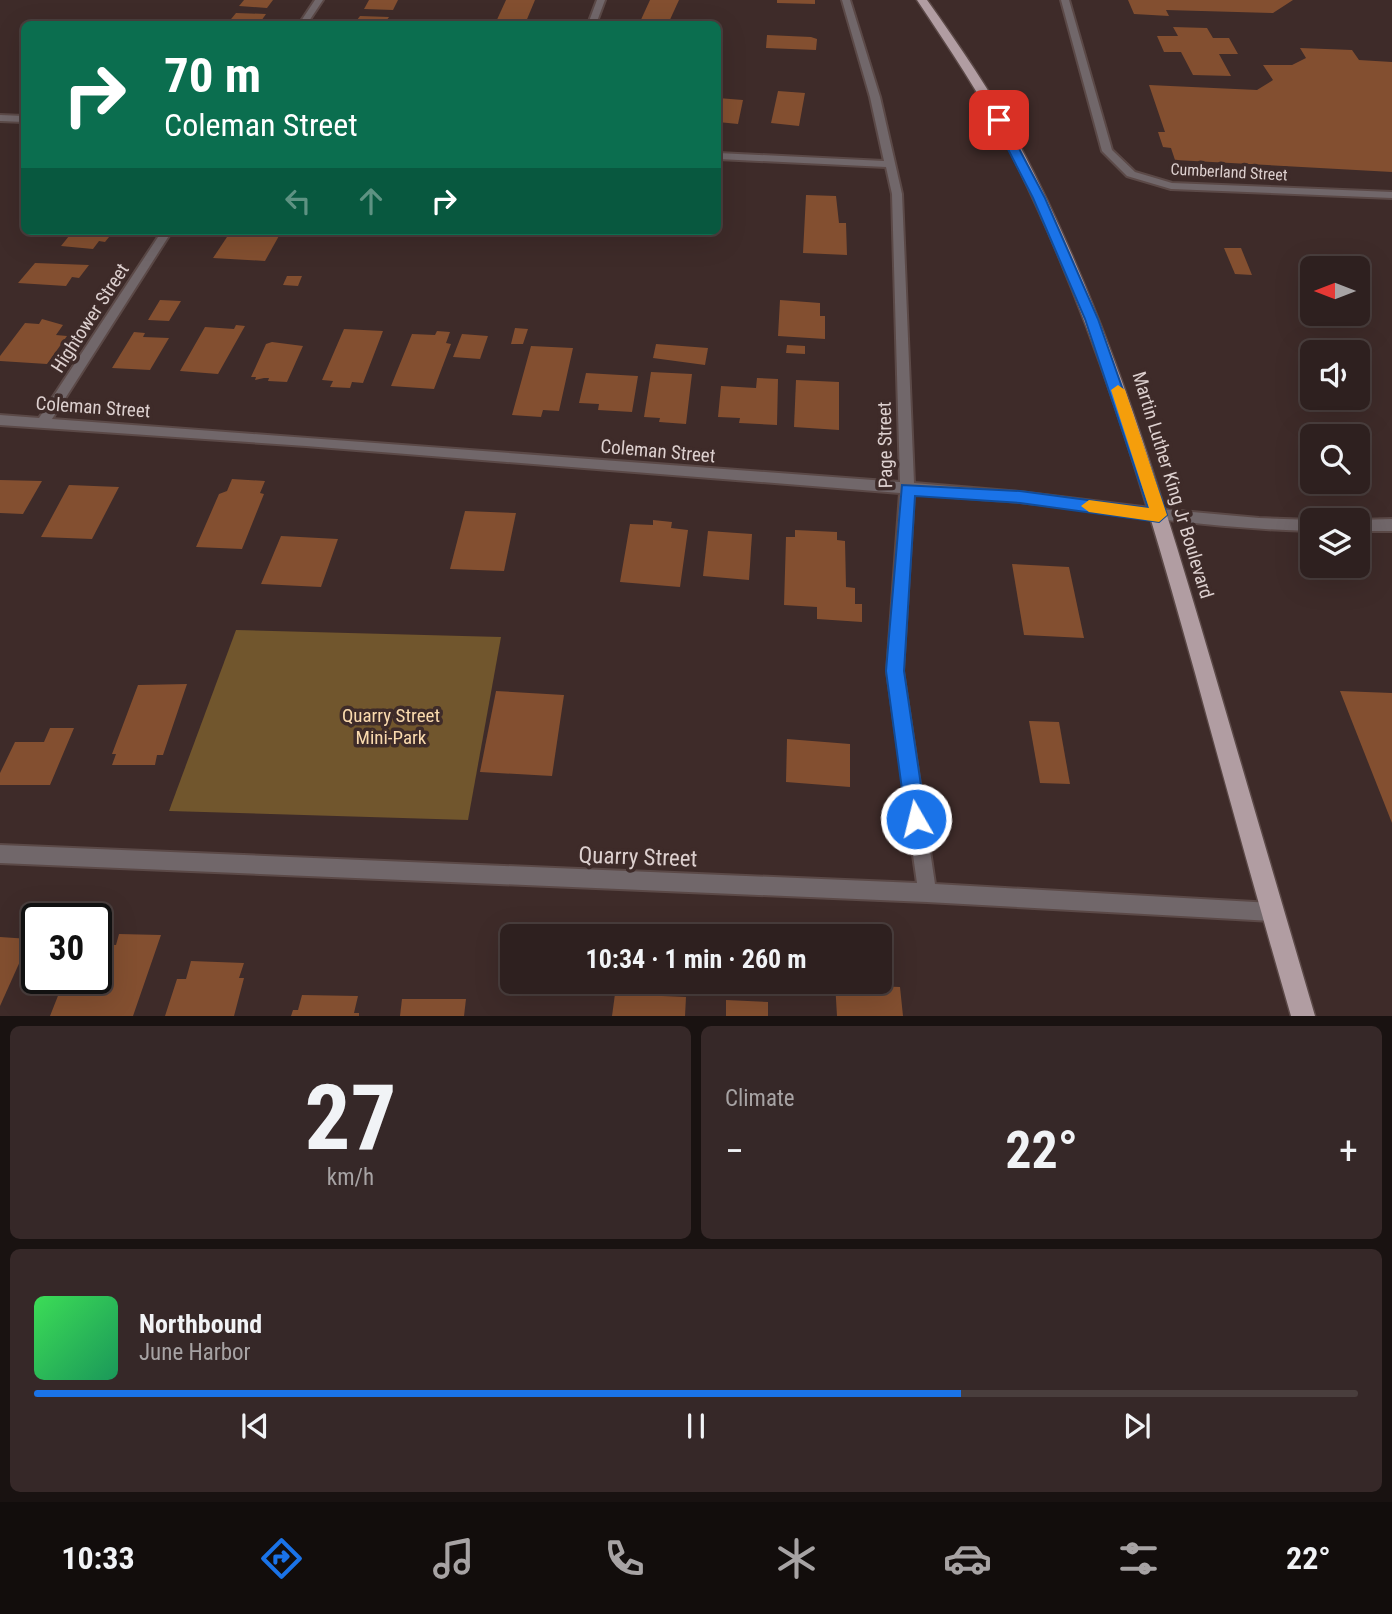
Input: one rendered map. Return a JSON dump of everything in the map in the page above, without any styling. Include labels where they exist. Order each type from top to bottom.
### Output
[{"type":"main road","name":"Martin Luther King Jr Boulevard","points":[[922,0],[972,72],[1039,198],[1100,341],[1159,515],[1303,1016]]},
{"type":"street","points":[[305,21],[319,0]]},
{"type":"street","points":[[593,21],[601,0]]},
{"type":"street","name":"Page Street","points":[[846,0],[875,97],[897,194],[908,489],[895,671],[927,893]]},
{"type":"street","name":"Cumberland Street","points":[[1065,0],[1107,152],[1132,174],[1171,186],[1392,195]]},
{"type":"street","points":[[0,118],[21,119]]},
{"type":"street","points":[[721,156],[890,164]]},
{"type":"street","name":"Hightower Street","points":[[43,423],[164,235]]},
{"type":"street","name":"Coleman Street","points":[[0,420],[1020,497],[1159,515],[1300,525]]},
{"type":"street","points":[[1370,525],[1392,525]]},
{"type":"street","name":"Quarry Street","points":[[0,854],[927,893],[1273,912]]},
{"type":"green space","name":"Quarry Street Mini-Park","points":[[236,630],[501,637],[468,820],[169,811]]},
{"type":"building","points":[[244,0],[273,0],[267,8],[239,6]]},
{"type":"building","points":[[369,0],[398,0],[393,10],[364,9]]},
{"type":"building","points":[[506,0],[535,0],[526,21],[496,21]]},
{"type":"building","points":[[650,0],[679,0],[669,21],[640,21]]},
{"type":"building","points":[[777,0],[815,0],[815,4],[777,3]]},
{"type":"building","points":[[1128,0],[1293,0],[1273,13],[1166,10],[1169,16],[1134,14]]},
{"type":"building","points":[[236,13],[266,14],[261,21],[229,21]]},
{"type":"building","points":[[360,16],[389,17],[386,21],[356,21]]},
{"type":"building","points":[[1173,27],[1207,28],[1213,38],[1229,38],[1238,54],[1219,54],[1231,76],[1193,75],[1181,52],[1164,52],[1157,36],[1178,36]]},
{"type":"building","points":[[767,35],[811,37],[817,39],[816,50],[766,48]]},
{"type":"building","points":[[1300,48],[1352,50],[1359,60],[1392,62],[1392,172],[1175,160],[1171,148],[1163,147],[1158,132],[1165,132],[1149,85],[1257,90],[1273,80],[1263,65],[1292,65],[1306,58]]},
{"type":"building","points":[[778,91],[805,93],[799,126],[771,123]]},
{"type":"building","points":[[721,98],[743,100],[738,124],[721,122]]},
{"type":"building","points":[[806,195],[836,196],[839,223],[846,223],[847,255],[803,253]]},
{"type":"building","points":[[70,235],[111,235],[105,242],[99,241],[93,249],[61,246]]},
{"type":"building","points":[[228,235],[279,235],[265,261],[213,258]]},
{"type":"building","points":[[1224,248],[1241,248],[1252,275],[1235,274]]},
{"type":"building","points":[[35,263],[89,265],[79,278],[72,277],[66,286],[18,283]]},
{"type":"building","points":[[287,276],[302,276],[298,286],[283,285]]},
{"type":"building","points":[[160,300],[181,301],[169,321],[148,320]]},
{"type":"building","points":[[780,300],[820,303],[820,316],[825,316],[825,339],[778,336]]},
{"type":"building","points":[[42,319],[63,325],[56,335],[67,336],[47,364],[0,361],[0,356],[25,323],[39,324]]},
{"type":"building","points":[[236,325],[245,326],[218,374],[180,371],[205,327],[234,329]]},
{"type":"building","points":[[515,328],[528,329],[523,344],[511,344]]},
{"type":"building","points":[[344,329],[383,331],[363,383],[352,382],[350,388],[330,387],[333,381],[322,380]]},
{"type":"building","points":[[437,331],[450,332],[446,343],[451,344],[434,389],[391,386],[412,334],[435,335]]},
{"type":"building","points":[[134,332],[145,333],[143,337],[169,338],[150,370],[112,368]]},
{"type":"building","points":[[462,334],[488,336],[480,359],[453,357]]},
{"type":"building","points":[[272,342],[303,346],[287,382],[268,381],[269,378],[255,380],[256,377],[251,377],[266,344]]},
{"type":"building","points":[[656,344],[708,348],[705,365],[653,358]]},
{"type":"building","points":[[787,345],[805,346],[805,354],[786,353]]},
{"type":"building","points":[[531,346],[573,348],[559,411],[543,410],[541,417],[512,415]]},
{"type":"building","points":[[651,372],[692,374],[686,424],[659,422],[660,418],[644,417]]},
{"type":"building","points":[[586,373],[638,376],[632,412],[598,410],[599,404],[579,403]]},
{"type":"building","points":[[757,378],[778,379],[777,425],[739,423],[740,418],[718,417],[721,386],[756,388]]},
{"type":"building","points":[[796,380],[839,382],[839,430],[794,427]]},
{"type":"building","points":[[232,479],[265,481],[260,493],[264,494],[242,549],[196,547],[219,494],[227,491]]},
{"type":"building","points":[[0,480],[42,481],[23,514],[0,513]]},
{"type":"building","points":[[69,485],[119,487],[92,539],[41,537]]},
{"type":"building","points":[[465,511],[516,513],[504,571],[450,569]]},
{"type":"building","points":[[653,520],[672,522],[671,528],[688,530],[680,587],[620,582],[630,524],[653,525]]},
{"type":"building","points":[[795,530],[837,532],[837,540],[845,541],[846,587],[855,588],[855,604],[862,604],[862,622],[817,619],[817,607],[784,605],[786,537],[795,537]]},
{"type":"building","points":[[708,531],[752,534],[749,580],[703,576]]},
{"type":"building","points":[[281,536],[338,539],[321,587],[261,584]]},
{"type":"building","points":[[1012,564],[1069,567],[1084,638],[1024,635]]},
{"type":"building","points":[[187,684],[163,755],[157,755],[155,765],[112,765],[116,754],[112,754],[138,685]]},
{"type":"building","points":[[496,691],[564,695],[552,776],[480,772]]},
{"type":"building","points":[[1340,691],[1392,693],[1392,823]]},
{"type":"building","points":[[1029,721],[1059,722],[1070,784],[1040,783]]},
{"type":"building","points":[[50,728],[74,728],[50,785],[0,785],[0,773],[15,742],[44,742]]},
{"type":"building","points":[[787,739],[850,744],[850,787],[786,782]]},
{"type":"building","points":[[119,934],[161,935],[133,1016],[50,1016],[59,994],[112,994],[112,945],[116,945]]},
{"type":"building","points":[[0,937],[21,938],[21,959],[0,1006]]},
{"type":"building","points":[[191,961],[244,963],[239,978],[244,978],[234,1016],[165,1016],[177,979],[186,979]]},
{"type":"building","points":[[892,987],[900,987],[903,1016],[837,1016],[836,994],[892,994]]},
{"type":"building","points":[[615,994],[686,997],[685,1016],[612,1016]]},
{"type":"building","points":[[302,995],[358,996],[354,1013],[359,1013],[359,1016],[291,1016],[293,1010],[298,1010]]},
{"type":"building","points":[[402,999],[466,999],[464,1016],[400,1016]]},
{"type":"building","points":[[726,1000],[768,1002],[768,1016],[726,1016]]},
{"type":"slow traffic","points":[[1089,506],[1159,515],[1118,390]]},
{"type":"route","points":[[916,819],[895,671],[908,489],[1020,497],[1159,515],[1119,392],[1091,319],[1039,198],[999,120]]}]
